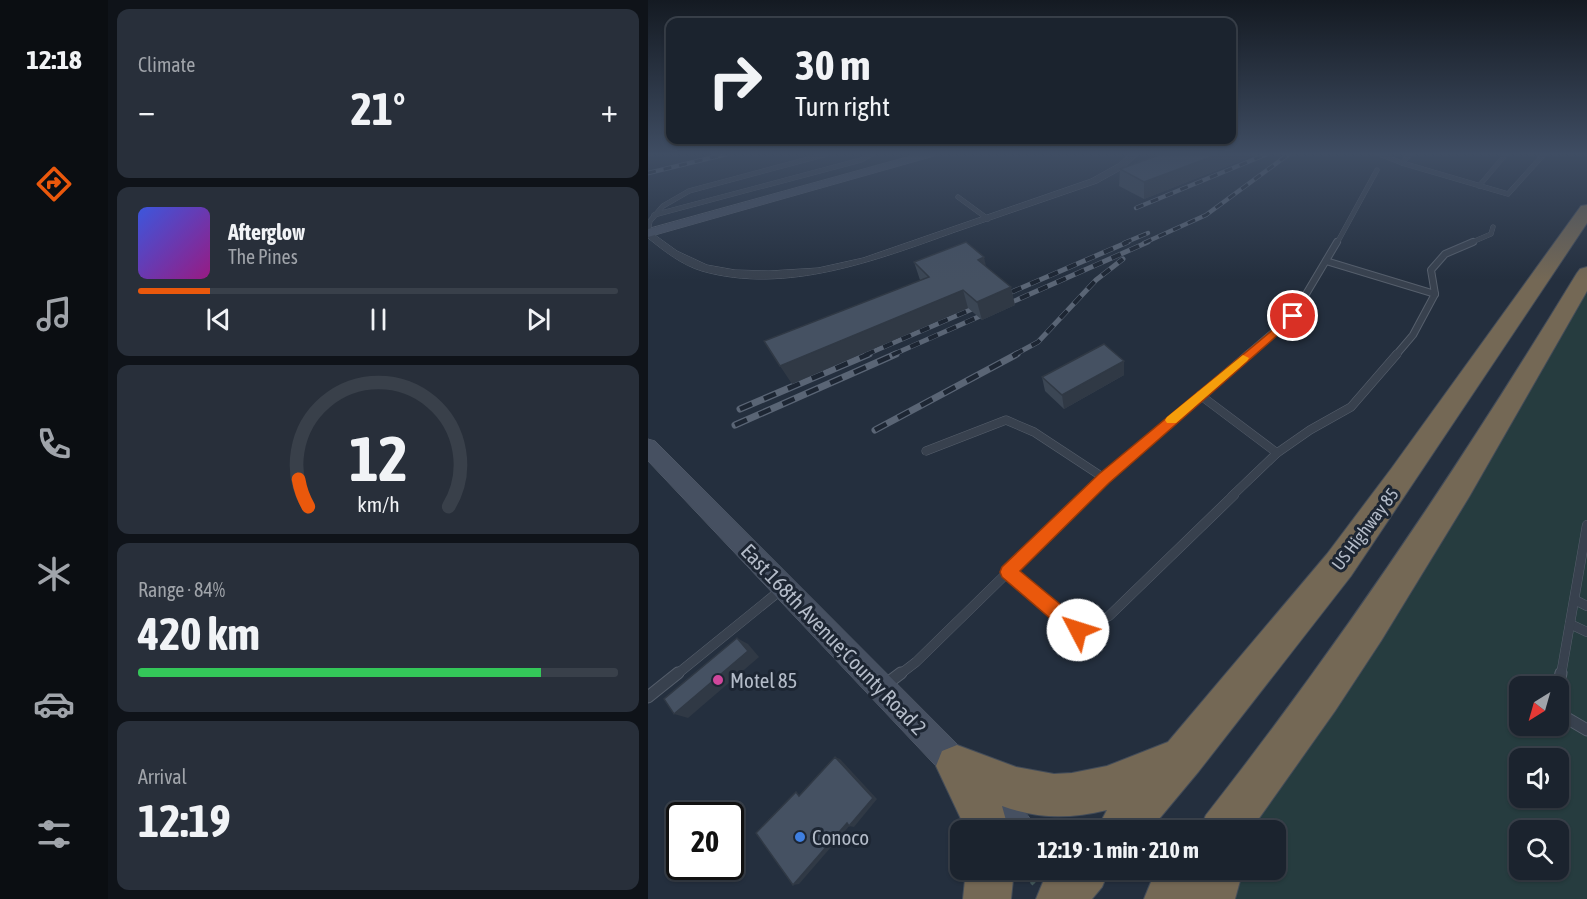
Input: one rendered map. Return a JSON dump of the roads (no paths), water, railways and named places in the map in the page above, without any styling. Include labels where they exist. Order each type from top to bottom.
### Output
[{"type":"highway","name":"US Highway 85","points":[[1129,820],[1184,756],[1339,565],[1375,517],[1587,210]]},
{"type":"highway","points":[[1230,820],[1332,683],[1422,545],[1587,273]]},
{"type":"highway","points":[[957,766],[1036,794],[1074,795],[1113,788],[1184,756]]},
{"type":"highway","points":[[957,766],[983,820]]},
{"type":"highway","points":[[1242,820],[1259,783]]},
{"type":"highway","points":[[987,899],[989,880]]},
{"type":"highway","points":[[1168,899],[1183,880]]},
{"type":"highway","points":[[1211,899],[1217,880]]},
{"type":"main road","points":[[648,233],[780,196]]},
{"type":"main road","name":"East 168th Avenue;County Road 2","points":[[648,447],[1009,820]]},
{"type":"street","points":[[648,233],[674,253],[704,268],[735,273],[777,274],[818,271],[866,260],[1052,196]]},
{"type":"lane","points":[[648,233],[650,221],[654,215],[663,206],[680,196]]},
{"type":"lane","points":[[654,215],[726,196]]},
{"type":"lane","points":[[881,688],[915,662],[1104,478],[1293,316],[1362,196]]},
{"type":"lane","points":[[958,197],[988,219]]},
{"type":"lane","points":[[1008,572],[1078,630],[1109,616],[1277,453],[1310,430],[1352,407],[1413,335],[1436,294],[1431,270],[1445,254],[1491,234],[1493,227]]},
{"type":"lane","points":[[1326,261],[1436,294]]},
{"type":"lane","points":[[1200,395],[1277,453]]},
{"type":"lane","points":[[926,451],[1006,420],[1034,432],[1104,478]]},
{"type":"lane","points":[[1560,676],[1583,571],[1587,525]]},
{"type":"lane","points":[[648,697],[784,587]]},
{"type":"lane","points":[[1575,600],[1587,606]]},
{"type":"lane","points":[[1570,624],[1587,632]]},
{"type":"lane","points":[[1569,719],[1587,730]]},
{"type":"railway","points":[[1136,208],[1165,196]]},
{"type":"railway","points":[[1144,243],[1206,215],[1232,196]]},
{"type":"railway","points":[[1124,243],[1148,233]]},
{"type":"railway","points":[[865,355],[1128,242]]},
{"type":"railway","points":[[892,355],[1148,242]]},
{"type":"railway","points":[[1014,355],[1038,342],[1096,280],[1123,259]]},
{"type":"railway","points":[[740,409],[869,354]]},
{"type":"railway","points":[[735,425],[896,354]]},
{"type":"railway","points":[[875,430],[1017,354]]},
{"type":"place","name":"Motel 85","points":[[718,680]]},
{"type":"place","name":"Conoco","points":[[800,837]]}]
